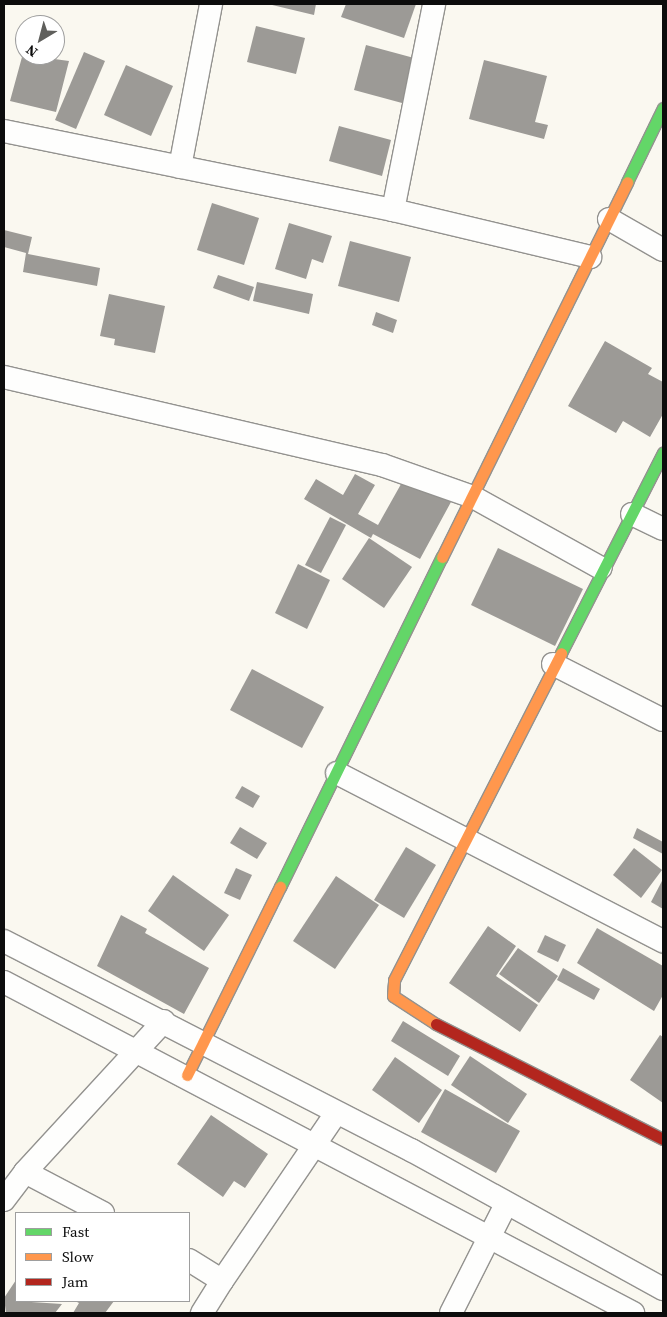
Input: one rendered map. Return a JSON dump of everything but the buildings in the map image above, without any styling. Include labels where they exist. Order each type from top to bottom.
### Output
[{"type":"street","points":[[180,167],[211,4]]},
{"type":"street","points":[[393,210],[434,4]]},
{"type":"street","points":[[187,1075],[473,498],[663,108]]},
{"type":"street","points":[[4,131],[393,210],[590,257]]},
{"type":"street","points":[[609,220],[663,250]]},
{"type":"street","points":[[4,377],[382,465],[473,498],[601,568]]},
{"type":"street","points":[[663,453],[632,514],[601,568],[394,980],[393,996],[407,1009],[663,1139]]},
{"type":"street","points":[[632,514],[663,529]]},
{"type":"street","points":[[553,664],[663,720]]},
{"type":"street","points":[[337,773],[663,941]]},
{"type":"street","points":[[4,941],[204,1041],[663,1289]]},
{"type":"street","points":[[4,982],[187,1075],[633,1313]]},
{"type":"street","points":[[4,1200],[25,1172],[164,1022]]},
{"type":"street","points":[[202,1313],[336,1113]]},
{"type":"street","points":[[25,1172],[101,1212]]},
{"type":"street","points":[[451,1313],[506,1204]]},
{"type":"street","points":[[190,1261],[222,1281]]},
{"type":"traffic: fast","points":[[627,182],[663,108]]},
{"type":"traffic: fast","points":[[561,653],[663,453]]},
{"type":"traffic: fast","points":[[280,887],[442,557]]},
{"type":"traffic: slow","points":[[442,557],[627,182]]},
{"type":"traffic: slow","points":[[436,1024],[393,996],[394,980],[561,653]]},
{"type":"traffic: slow","points":[[187,1075],[280,887]]},
{"type":"traffic: jam","points":[[436,1024],[663,1139]]}]
